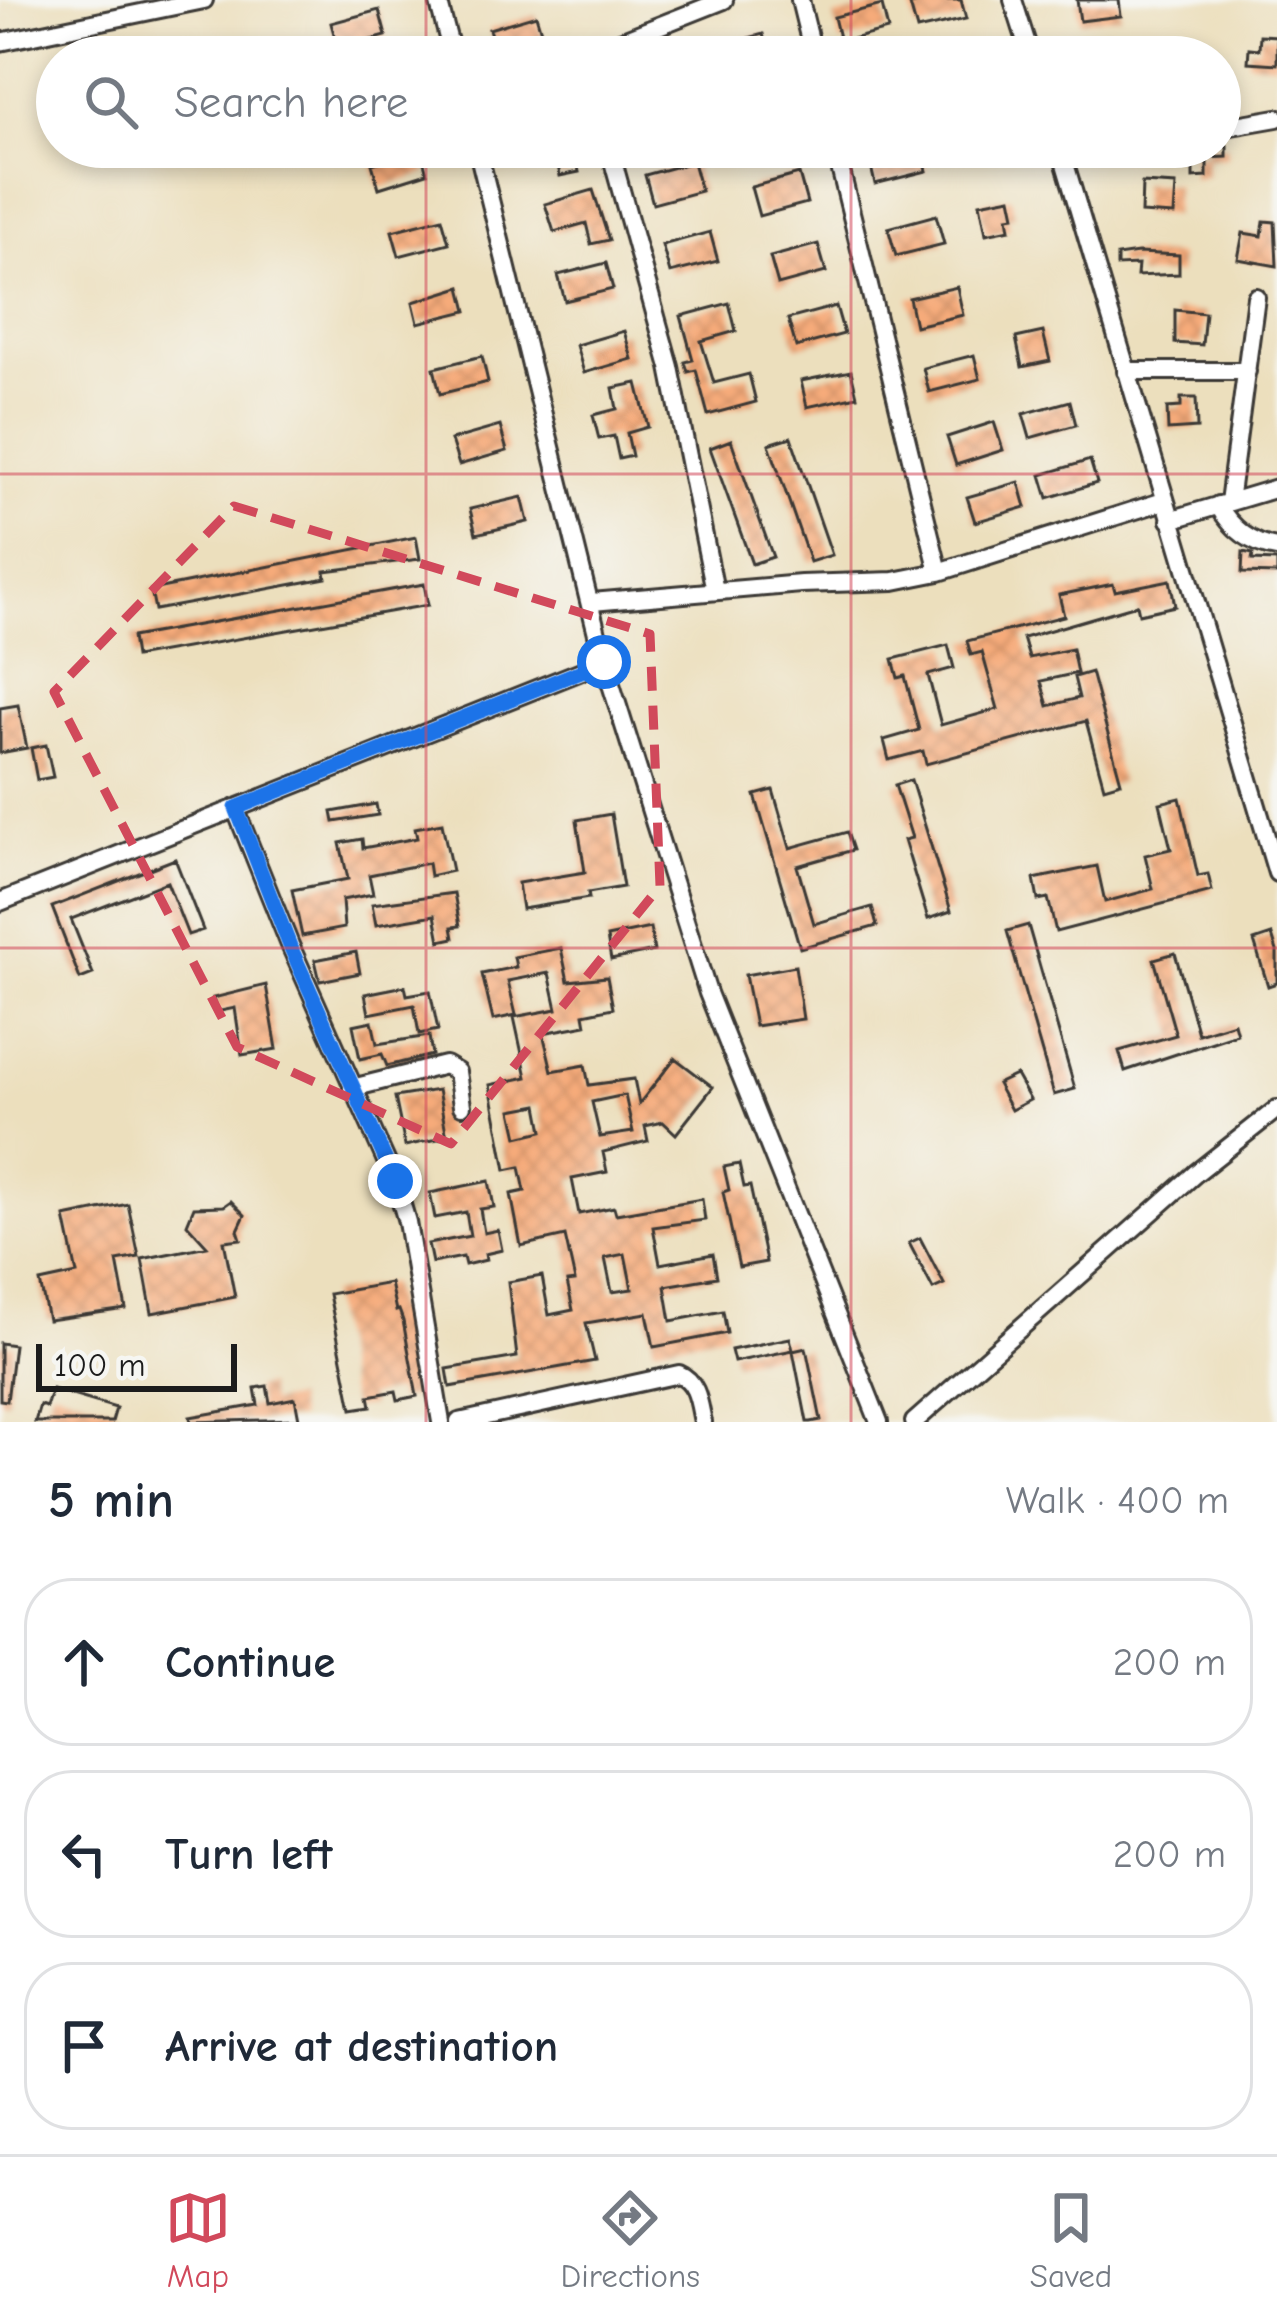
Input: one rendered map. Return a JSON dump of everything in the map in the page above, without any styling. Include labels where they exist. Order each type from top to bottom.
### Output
[{"type":"street","points":[[0,42],[204,0]]},
{"type":"street","points":[[438,0],[447,36]]},
{"type":"street","points":[[635,36],[724,0]]},
{"type":"street","points":[[800,0],[809,36]]},
{"type":"street","points":[[1013,0],[1024,36]]},
{"type":"street","points":[[1241,124],[1277,118]]},
{"type":"street","points":[[482,168],[604,662],[709,993],[879,1422]]},
{"type":"street","points":[[615,168],[670,367],[715,591]]},
{"type":"street","points":[[841,168],[939,572]]},
{"type":"street","points":[[1066,168],[1164,501],[1268,812],[1277,873]]},
{"type":"street","points":[[1256,297],[1223,504],[1230,526],[1268,548],[1277,548]]},
{"type":"street","points":[[1126,371],[1247,371]]},
{"type":"street","points":[[1170,520],[1277,488]]},
{"type":"street","points":[[592,602],[894,581],[939,572],[1164,501]]},
{"type":"street","points":[[0,902],[604,662]]},
{"type":"street","points":[[236,808],[395,1181],[407,1222],[441,1422]]},
{"type":"street","points":[[352,1088],[446,1065],[457,1072],[462,1106]]},
{"type":"street","points":[[914,1422],[1196,1173],[1277,1109]]},
{"type":"street","points":[[459,1422],[679,1374],[695,1389],[703,1422]]},
{"type":"highlighted area","points":[[234,506],[650,634],[660,886],[451,1144],[237,1047],[54,692]]},
{"type":"building","points":[[961,0],[966,19],[917,30],[910,5]]},
{"type":"building","points":[[1077,0],[1119,0],[1121,16],[1080,21]]},
{"type":"building","points":[[882,5],[888,30],[839,36],[834,17]]},
{"type":"building","points":[[379,10],[386,36],[334,36],[331,23]]},
{"type":"building","points":[[536,15],[542,36],[491,36],[489,29]]},
{"type":"building","points":[[1260,35],[1277,36],[1277,64],[1248,62],[1249,48],[1259,49]]},
{"type":"building","points":[[373,168],[426,168],[427,173],[379,188]]},
{"type":"building","points":[[559,168],[578,168],[579,172],[560,176]]},
{"type":"building","points":[[695,168],[701,191],[653,204],[645,175]]},
{"type":"building","points":[[871,168],[926,168],[927,171],[875,184]]},
{"type":"building","points":[[1193,168],[1207,168],[1207,177],[1193,178]]},
{"type":"building","points":[[799,174],[807,203],[759,216],[751,187]]},
{"type":"building","points":[[1142,183],[1176,185],[1174,215],[1141,213]]},
{"type":"building","points":[[593,190],[609,240],[591,244],[586,223],[554,232],[545,204]]},
{"type":"building","points":[[1011,197],[1015,216],[1008,217],[1010,229],[986,234],[980,203]]},
{"type":"building","points":[[936,215],[944,244],[896,256],[888,228]]},
{"type":"building","points":[[442,218],[449,243],[399,256],[392,231]]},
{"type":"building","points":[[1264,221],[1275,222],[1277,266],[1238,259],[1243,233],[1262,236]]},
{"type":"building","points":[[710,232],[718,261],[670,273],[662,245]]},
{"type":"building","points":[[818,244],[826,272],[778,285],[770,257]]},
{"type":"building","points":[[1179,255],[1179,274],[1137,276],[1138,265],[1117,266],[1117,256]]},
{"type":"building","points":[[606,263],[613,289],[565,301],[558,275]]},
{"type":"building","points":[[461,287],[467,311],[418,323],[413,302]]},
{"type":"building","points":[[957,287],[963,315],[915,326],[909,298]]},
{"type":"building","points":[[729,303],[736,331],[701,341],[714,383],[749,374],[756,402],[708,415],[696,370],[688,372],[685,362],[693,360],[681,316]]},
{"type":"building","points":[[836,306],[844,334],[796,347],[788,319]]},
{"type":"building","points":[[1175,310],[1205,313],[1202,345],[1175,343]]},
{"type":"building","points":[[624,331],[632,359],[584,373],[576,345]]},
{"type":"building","points":[[1043,332],[1050,361],[1022,367],[1016,338]]},
{"type":"building","points":[[974,355],[980,379],[929,392],[923,368]]},
{"type":"building","points":[[482,356],[488,382],[440,394],[434,368]]},
{"type":"building","points":[[851,371],[857,396],[807,407],[801,381]]},
{"type":"building","points":[[637,383],[648,427],[627,433],[632,456],[619,459],[614,436],[599,439],[593,415],[617,409],[613,388]]},
{"type":"building","points":[[1181,398],[1196,398],[1197,428],[1168,430],[1167,408],[1181,407]]},
{"type":"building","points":[[1070,401],[1076,425],[1030,438],[1023,414]]},
{"type":"building","points":[[994,422],[1003,450],[956,465],[947,437]]},
{"type":"building","points":[[500,426],[507,451],[459,465],[451,440]]},
{"type":"building","points":[[791,437],[832,555],[810,562],[769,444]]},
{"type":"building","points":[[731,440],[773,557],[752,564],[710,448]]},
{"type":"building","points":[[1090,460],[1097,483],[1048,498],[1041,475]]},
{"type":"building","points":[[1019,482],[1026,507],[975,522],[967,497]]},
{"type":"building","points":[[522,497],[528,522],[476,534],[470,509]]},
{"type":"building","points":[[416,537],[420,559],[325,571],[326,578],[155,610],[151,590]]},
{"type":"building","points":[[1243,552],[1253,554],[1252,560],[1277,561],[1277,574],[1242,573]]},
{"type":"building","points":[[1170,580],[1175,606],[1139,614],[1137,605],[1023,638],[1029,658],[1072,649],[1077,673],[1041,681],[1048,706],[1079,698],[1074,677],[1091,672],[1121,782],[1104,787],[1086,721],[926,764],[923,751],[889,760],[884,740],[919,730],[905,676],[898,678],[893,659],[948,645],[954,668],[928,675],[941,725],[998,709],[982,652],[971,655],[967,641],[1064,616],[1059,595],[1113,584],[1115,591]]},
{"type":"building","points":[[424,584],[428,605],[135,657],[132,637]]},
{"type":"building","points":[[18,705],[27,748],[0,753],[0,708]]},
{"type":"building","points":[[46,745],[53,777],[37,780],[31,748]]},
{"type":"building","points":[[911,780],[951,911],[928,919],[904,840],[912,838],[895,785]]},
{"type":"building","points":[[773,790],[790,848],[847,832],[853,850],[797,866],[814,924],[872,907],[877,926],[800,948],[755,795]]},
{"type":"building","points":[[1180,798],[1198,876],[1208,874],[1212,891],[1056,932],[1048,898],[1038,900],[1034,879],[1097,866],[1105,902],[1153,889],[1145,855],[1171,849],[1160,803]]},
{"type":"building","points":[[376,804],[378,815],[334,822],[332,812]]},
{"type":"building","points":[[611,814],[623,887],[522,909],[518,883],[585,872],[577,820]]},
{"type":"building","points":[[442,823],[452,871],[430,876],[428,863],[369,875],[373,894],[342,900],[344,928],[302,936],[292,890],[348,879],[340,843],[362,839],[363,848],[417,838],[415,828]]},
{"type":"building","points":[[175,859],[203,930],[188,935],[167,882],[71,919],[93,974],[80,979],[52,907]]},
{"type":"building","points":[[454,893],[460,926],[452,927],[454,938],[440,941],[435,915],[376,925],[372,904]]},
{"type":"building","points":[[1028,925],[1075,1089],[1054,1095],[1007,931]]},
{"type":"building","points":[[650,928],[654,951],[611,960],[607,937]]},
{"type":"building","points":[[1272,935],[1277,983],[1268,986],[1254,941]]},
{"type":"building","points":[[561,948],[568,981],[607,977],[613,1008],[584,1014],[586,1025],[543,1033],[552,1071],[585,1065],[589,1085],[634,1079],[639,1104],[675,1058],[713,1087],[676,1134],[663,1122],[645,1126],[648,1141],[603,1152],[607,1172],[572,1179],[579,1214],[614,1207],[616,1214],[702,1199],[705,1220],[653,1227],[660,1264],[713,1254],[717,1277],[665,1286],[671,1321],[723,1311],[727,1333],[654,1347],[647,1313],[586,1323],[595,1361],[450,1387],[447,1369],[517,1357],[508,1282],[542,1276],[549,1315],[573,1310],[567,1282],[575,1281],[565,1236],[521,1246],[511,1194],[525,1191],[520,1167],[506,1170],[490,1085],[527,1077],[514,1017],[557,1009],[549,973],[508,981],[516,1015],[493,1020],[482,974],[516,967],[514,957]],"holes":[[[625,1095],[633,1132],[600,1137],[592,1102]],[[538,1105],[543,1131],[518,1137],[512,1110]],[[625,1254],[632,1289],[612,1292],[605,1258]]]},
{"type":"building","points":[[356,952],[360,973],[320,981],[315,960]]},
{"type":"building","points":[[1175,953],[1198,1034],[1234,1023],[1237,1034],[1125,1071],[1119,1051],[1176,1035],[1154,959]]},
{"type":"building","points":[[795,966],[803,1019],[755,1026],[745,975]]},
{"type":"building","points":[[266,985],[277,1049],[242,1055],[235,1008],[216,1012],[213,998]]},
{"type":"building","points":[[405,986],[407,995],[430,991],[438,1030],[419,1034],[414,1005],[369,1014],[365,994]]},
{"type":"building","points":[[372,1021],[377,1044],[429,1036],[432,1055],[387,1066],[382,1054],[360,1059],[353,1025]]},
{"type":"building","points":[[1016,1075],[1030,1100],[1011,1110],[997,1084]]},
{"type":"building","points":[[438,1090],[447,1137],[405,1146],[395,1097]]},
{"type":"building","points":[[739,1164],[744,1187],[750,1186],[766,1262],[739,1267],[723,1192],[729,1190],[724,1167]]},
{"type":"building","points":[[489,1181],[494,1207],[480,1209],[484,1233],[498,1230],[502,1250],[465,1265],[463,1257],[432,1263],[428,1244],[470,1236],[466,1212],[435,1218],[430,1193]]},
{"type":"building","points":[[231,1201],[245,1215],[238,1230],[241,1239],[224,1241],[235,1297],[152,1313],[142,1259],[207,1246],[187,1224],[194,1207],[224,1206]]},
{"type":"building","points":[[128,1204],[139,1257],[117,1261],[126,1309],[48,1320],[40,1282],[77,1274],[65,1217]]},
{"type":"building","points":[[920,1238],[944,1284],[933,1289],[909,1243]]},
{"type":"building","points":[[390,1283],[403,1321],[417,1396],[398,1400],[396,1391],[369,1396],[371,1406],[352,1409],[329,1294]]},
{"type":"building","points":[[790,1338],[793,1350],[734,1362],[731,1350]]},
{"type":"building","points":[[0,1343],[14,1345],[7,1401],[0,1400]]},
{"type":"building","points":[[806,1348],[821,1420],[811,1422],[807,1422],[793,1351]]},
{"type":"building","points":[[267,1386],[270,1403],[295,1398],[299,1419],[191,1422],[190,1417],[258,1405],[255,1388]]},
{"type":"building","points":[[52,1389],[116,1408],[112,1422],[35,1422]]},
{"type":"route","points":[[395,1181],[290,946],[236,808],[604,662]]}]
